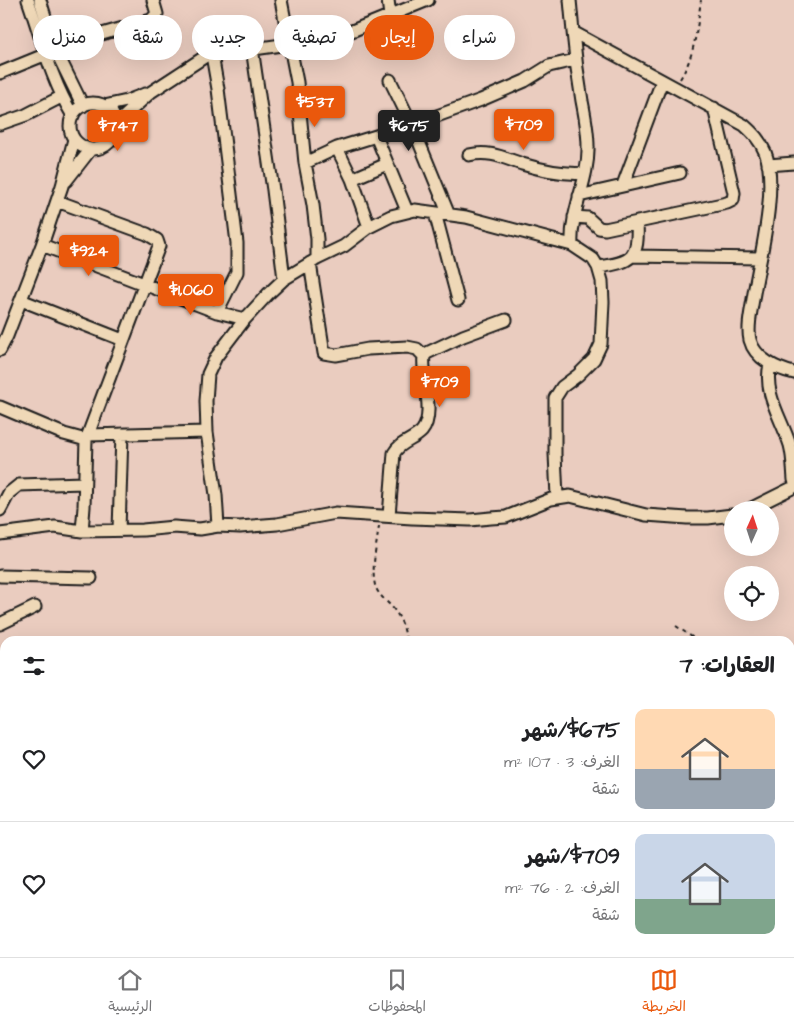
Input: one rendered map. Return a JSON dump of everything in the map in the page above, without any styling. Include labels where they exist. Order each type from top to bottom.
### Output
[{"type":"street","points":[[28,0],[33,15]]},
{"type":"street","points":[[40,0],[43,15]]},
{"type":"street","points":[[104,34],[151,20],[158,14],[153,0]]},
{"type":"street","points":[[281,0],[284,15]]},
{"type":"street","points":[[388,0],[390,15]]},
{"type":"street","points":[[392,15],[428,0]]},
{"type":"street","points":[[570,0],[575,60],[588,148],[585,173],[571,234],[572,245]]},
{"type":"street","points":[[573,32],[744,125],[761,144],[768,165],[768,205],[749,333],[750,342],[755,350],[770,364],[794,373]]},
{"type":"street","points":[[0,72],[33,58]]},
{"type":"street","points":[[52,60],[61,97],[73,116]]},
{"type":"street","points":[[55,60],[83,106]]},
{"type":"street","points":[[116,124],[151,92],[197,60]]},
{"type":"street","points":[[213,60],[237,242],[237,272],[217,312]]},
{"type":"street","points":[[254,60],[284,279]]},
{"type":"street","points":[[292,60],[297,82],[305,163],[317,239],[314,261],[324,353],[336,355],[368,349],[407,347],[417,349],[424,356],[427,418],[422,430],[398,447],[394,453],[385,516]]},
{"type":"street","points":[[305,163],[337,148],[412,124],[514,87],[549,66],[575,60]]},
{"type":"street","points":[[390,80],[412,124],[448,215]]},
{"type":"street","points":[[623,185],[662,81]]},
{"type":"street","points":[[104,106],[113,116],[116,124],[114,136],[105,146],[91,149],[81,146],[74,139],[70,128],[73,116],[77,110],[83,106],[97,104],[104,106],[127,101],[151,92]]},
{"type":"street","points":[[0,124],[26,115],[61,97]]},
{"type":"street","points":[[574,217],[588,218],[598,228],[602,228],[726,203],[734,199],[714,108]]},
{"type":"street","points":[[376,136],[406,211]]},
{"type":"street","points":[[0,350],[42,244],[62,186],[74,139]]},
{"type":"street","points":[[337,148],[352,179],[369,227]]},
{"type":"street","points":[[62,186],[91,149]]},
{"type":"street","points":[[469,155],[483,152],[538,169],[568,174],[585,173]]},
{"type":"street","points":[[352,179],[387,164]]},
{"type":"street","points":[[768,165],[794,164]]},
{"type":"street","points":[[580,196],[680,173]]},
{"type":"street","points":[[57,201],[139,231],[157,240],[159,246],[87,438],[82,531]]},
{"type":"street","points":[[218,526],[216,495],[207,432],[206,401],[208,374],[216,357],[245,319],[284,279],[344,246],[369,227],[406,211],[429,211],[481,221],[572,245],[593,259],[598,267],[602,281],[603,302],[601,344],[590,363],[562,387],[556,398],[555,454],[557,497]]},
{"type":"street","points":[[435,213],[458,300]]},
{"type":"street","points":[[598,267],[626,261],[632,256],[637,246],[637,222]]},
{"type":"street","points":[[42,244],[217,312],[245,319]]},
{"type":"street","points":[[632,256],[760,258]]},
{"type":"street","points":[[21,300],[123,340]]},
{"type":"street","points":[[424,356],[463,336],[506,320]]},
{"type":"street","points":[[770,364],[769,392],[790,448],[794,480]]},
{"type":"street","points":[[0,408],[64,434],[87,438],[122,434],[207,432]]},
{"type":"street","points":[[119,530],[122,434]]},
{"type":"street","points":[[0,510],[9,493],[19,485],[84,483]]},
{"type":"street","points":[[766,501],[794,487]]},
{"type":"street","points":[[0,534],[54,527],[82,531],[218,526],[240,527],[277,524],[336,513],[470,520],[506,517],[557,497],[570,496],[618,509],[669,518],[724,516]]},
{"type":"street","points":[[0,576],[90,578]]},
{"type":"street","points":[[0,624],[34,607]]},
{"type":"path","points":[[675,87],[688,68],[696,35],[701,0]]},
{"type":"path","points":[[385,516],[374,564],[375,585],[381,596],[398,615],[405,636]]},
{"type":"path","points":[[676,626],[691,636]]}]
